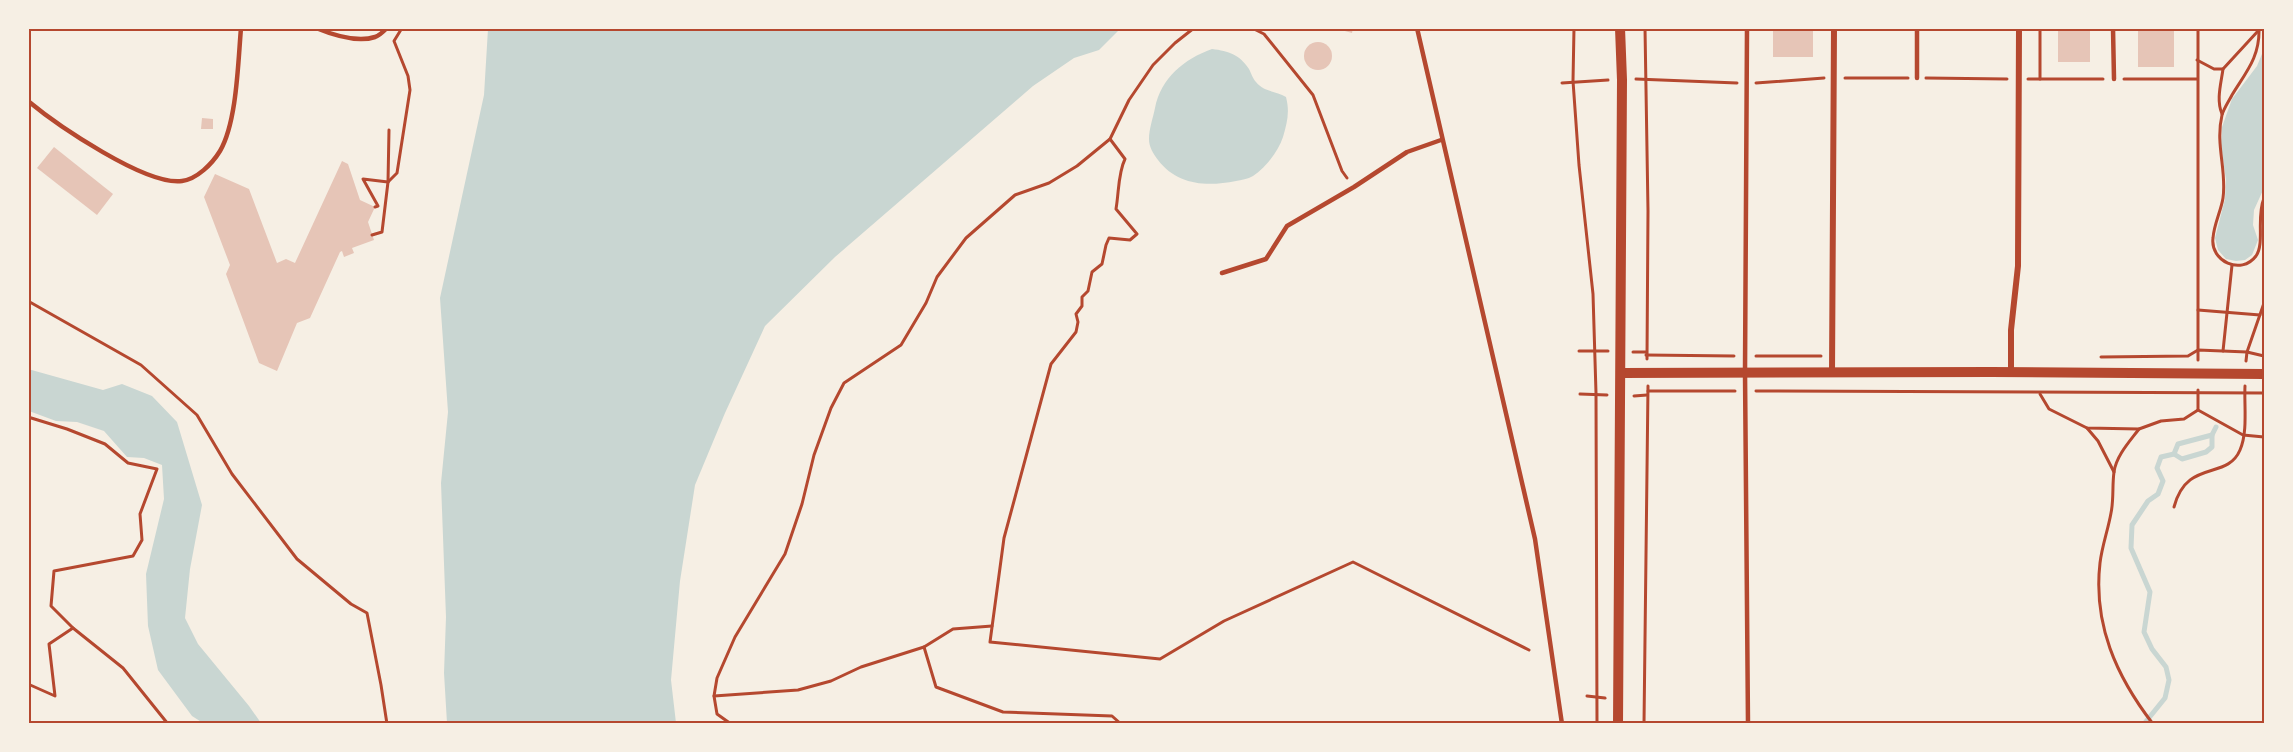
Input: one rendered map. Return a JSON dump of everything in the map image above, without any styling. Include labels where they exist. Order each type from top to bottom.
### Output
[{"type":"street","points":[[1618,723],[1622,373],[1620,28]]},
{"type":"street","points":[[1833,373],[1834,28]]},
{"type":"street","points":[[2010,372],[2011,330],[2018,266],[2019,28]]},
{"type":"street","points":[[1622,373],[2265,374]]},
{"type":"lane","points":[[28,101],[99,151],[123,164],[171,182],[184,181],[200,173],[221,150],[235,92],[241,28]]},
{"type":"lane","points":[[316,28],[330,34],[361,38],[377,37],[387,28]]},
{"type":"lane","points":[[1417,28],[1441,140],[1535,539],[1562,723]]},
{"type":"lane","points":[[1747,28],[1745,391],[1748,723]]},
{"type":"lane","points":[[1917,28],[1917,78]]},
{"type":"lane","points":[[2113,28],[2114,79]]},
{"type":"lane","points":[[1222,273],[1266,259],[1287,226],[1354,187],[1407,152],[1441,140]]},
{"type":"path","points":[[388,182],[397,173],[410,90],[408,76],[394,41],[402,28]]},
{"type":"path","points":[[731,723],[717,714],[714,696],[717,678],[735,638],[785,554],[802,504],[813,455],[831,408],[844,383],[901,345],[926,303],[937,277],[966,238],[1015,195],[1049,183],[1077,166],[1110,139],[1129,100],[1153,65],[1194,28]]},
{"type":"path","points":[[1252,28],[1264,34],[1313,95],[1342,171],[1354,187]]},
{"type":"path","points":[[1574,28],[1573,81],[1579,165],[1593,294],[1596,393],[1597,723]]},
{"type":"path","points":[[2040,28],[2040,79]]},
{"type":"path","points":[[2198,28],[2198,350]]},
{"type":"path","points":[[2259,29],[2223,69],[2219,94],[2222,114],[2219,150],[2224,182],[2223,198],[2213,231],[2212,244],[2217,257],[2232,265],[2249,262],[2256,255],[2261,240],[2259,212],[2265,198]]},
{"type":"path","points":[[2222,114],[2254,60],[2259,45],[2259,29]]},
{"type":"path","points":[[2198,60],[2214,69],[2223,69]]},
{"type":"path","points":[[1646,78],[1747,84],[1834,78],[1917,78]]},
{"type":"path","points":[[2114,79],[2197,80]]},
{"type":"path","points":[[1562,83],[1573,81]]},
{"type":"path","points":[[372,235],[382,232],[388,182],[389,130]]},
{"type":"path","points":[[1110,139],[1115,149],[1122,153],[1125,159],[1119,171],[1120,181],[1116,208],[1137,234],[1130,240],[1109,238],[1102,264],[1092,272],[1088,291],[1082,297],[1082,306],[1076,314],[1078,322],[1076,332],[1051,364],[1005,538],[990,642],[1161,658],[1224,621],[1353,562],[1529,650]]},
{"type":"path","points":[[375,207],[378,206],[363,179],[388,182]]},
{"type":"path","points":[[2223,351],[2232,265]]},
{"type":"path","points":[[28,302],[141,365],[197,415],[232,474],[297,559],[351,604],[367,613],[387,723]]},
{"type":"path","points":[[2174,507],[2181,490],[2194,477],[2221,468],[2233,461],[2241,448],[2247,352],[2265,303]]},
{"type":"path","points":[[2198,310],[2260,315]]},
{"type":"path","points":[[2095,357],[2188,356],[2198,350],[2247,352],[2265,356]]},
{"type":"path","points":[[1579,351],[1593,351]]},
{"type":"path","points":[[1647,391],[2265,393]]},
{"type":"path","points":[[1580,394],[1596,393]]},
{"type":"path","points":[[2040,394],[2049,408],[2087,428],[2098,441],[2114,472],[2115,494],[2100,563],[2100,609],[2103,627],[2115,662],[2139,705],[2153,723]]},
{"type":"path","points":[[2087,428],[2139,429],[2161,421],[2184,419],[2198,410],[2243,435],[2265,437]]},
{"type":"path","points":[[28,417],[105,444],[128,463],[157,469],[140,514],[142,540],[133,556],[54,571],[51,606],[73,628],[123,668],[168,723]]},
{"type":"path","points":[[2114,472],[2123,452],[2139,429]]},
{"type":"path","points":[[714,696],[798,690],[831,681],[861,667],[924,647],[953,629],[992,626]]},
{"type":"path","points":[[28,684],[55,696],[49,644],[73,628]]},
{"type":"path","points":[[924,647],[936,687],[1003,712],[1112,716],[1121,723]]},
{"type":"path","points":[[1587,696],[1597,697]]},
{"type":"path","points":[[28,713],[29,723]]},
{"type":"shaded area","points":[[488,29],[1120,29],[1099,50],[1074,58],[1033,86],[835,257],[765,326],[695,485],[680,581],[671,680],[676,723],[447,723],[441,483],[448,412],[440,298],[484,95]]},
{"type":"shaded area","points":[[1212,49],[1238,57],[1246,64],[1259,85],[1286,97],[1288,113],[1281,143],[1271,159],[1258,172],[1242,180],[1203,184],[1183,179],[1166,168],[1152,150],[1149,135],[1158,97],[1168,79],[1183,64]]},
{"type":"shaded area","points":[[2264,49],[2264,188],[2254,210],[2253,225],[2258,240],[2252,255],[2245,260],[2236,261],[2226,259],[2218,250],[2215,238],[2225,199],[2222,127],[2232,99],[2257,66]]},
{"type":"shaded area","points":[[28,369],[103,390],[122,384],[152,396],[177,422],[202,505],[190,569],[185,618],[198,644],[261,723],[203,723],[192,716],[158,670],[148,626],[146,574],[164,499],[162,465],[144,458],[127,457],[104,431],[77,422],[56,421],[29,411]]},
{"type":"building","points":[[1334,28],[1353,28],[1352,33]]},
{"type":"building","points":[[1773,28],[1813,28],[1813,57],[1773,57]]},
{"type":"building","points":[[2058,28],[2090,28],[2090,62],[2058,62]]},
{"type":"building","points":[[2138,28],[2174,28],[2174,67],[2138,67]]},
{"type":"building","points":[[1318,42],[1328,46],[1332,56],[1328,66],[1318,70],[1308,66],[1304,56],[1308,46]]},
{"type":"building","points":[[202,118],[213,119],[213,129],[201,129]]},
{"type":"building","points":[[54,147],[113,194],[97,215],[37,168]]},
{"type":"building","points":[[342,161],[348,164],[360,200],[375,207],[368,222],[374,240],[352,248],[354,253],[344,257],[342,251],[340,252],[310,318],[297,323],[277,371],[259,363],[226,274],[230,265],[204,197],[215,174],[249,189],[277,263],[286,259],[295,263]]},
{"type":"waterway","points":[[2144,724],[2165,698],[2169,680],[2166,667],[2152,649],[2144,632],[2150,592],[2131,548],[2132,525],[2148,501],[2158,494],[2163,481],[2157,468],[2161,457],[2174,454],[2182,459],[2206,452],[2212,447],[2212,435],[2216,427]]},
{"type":"waterway","points":[[2174,454],[2178,444],[2212,435]]}]
